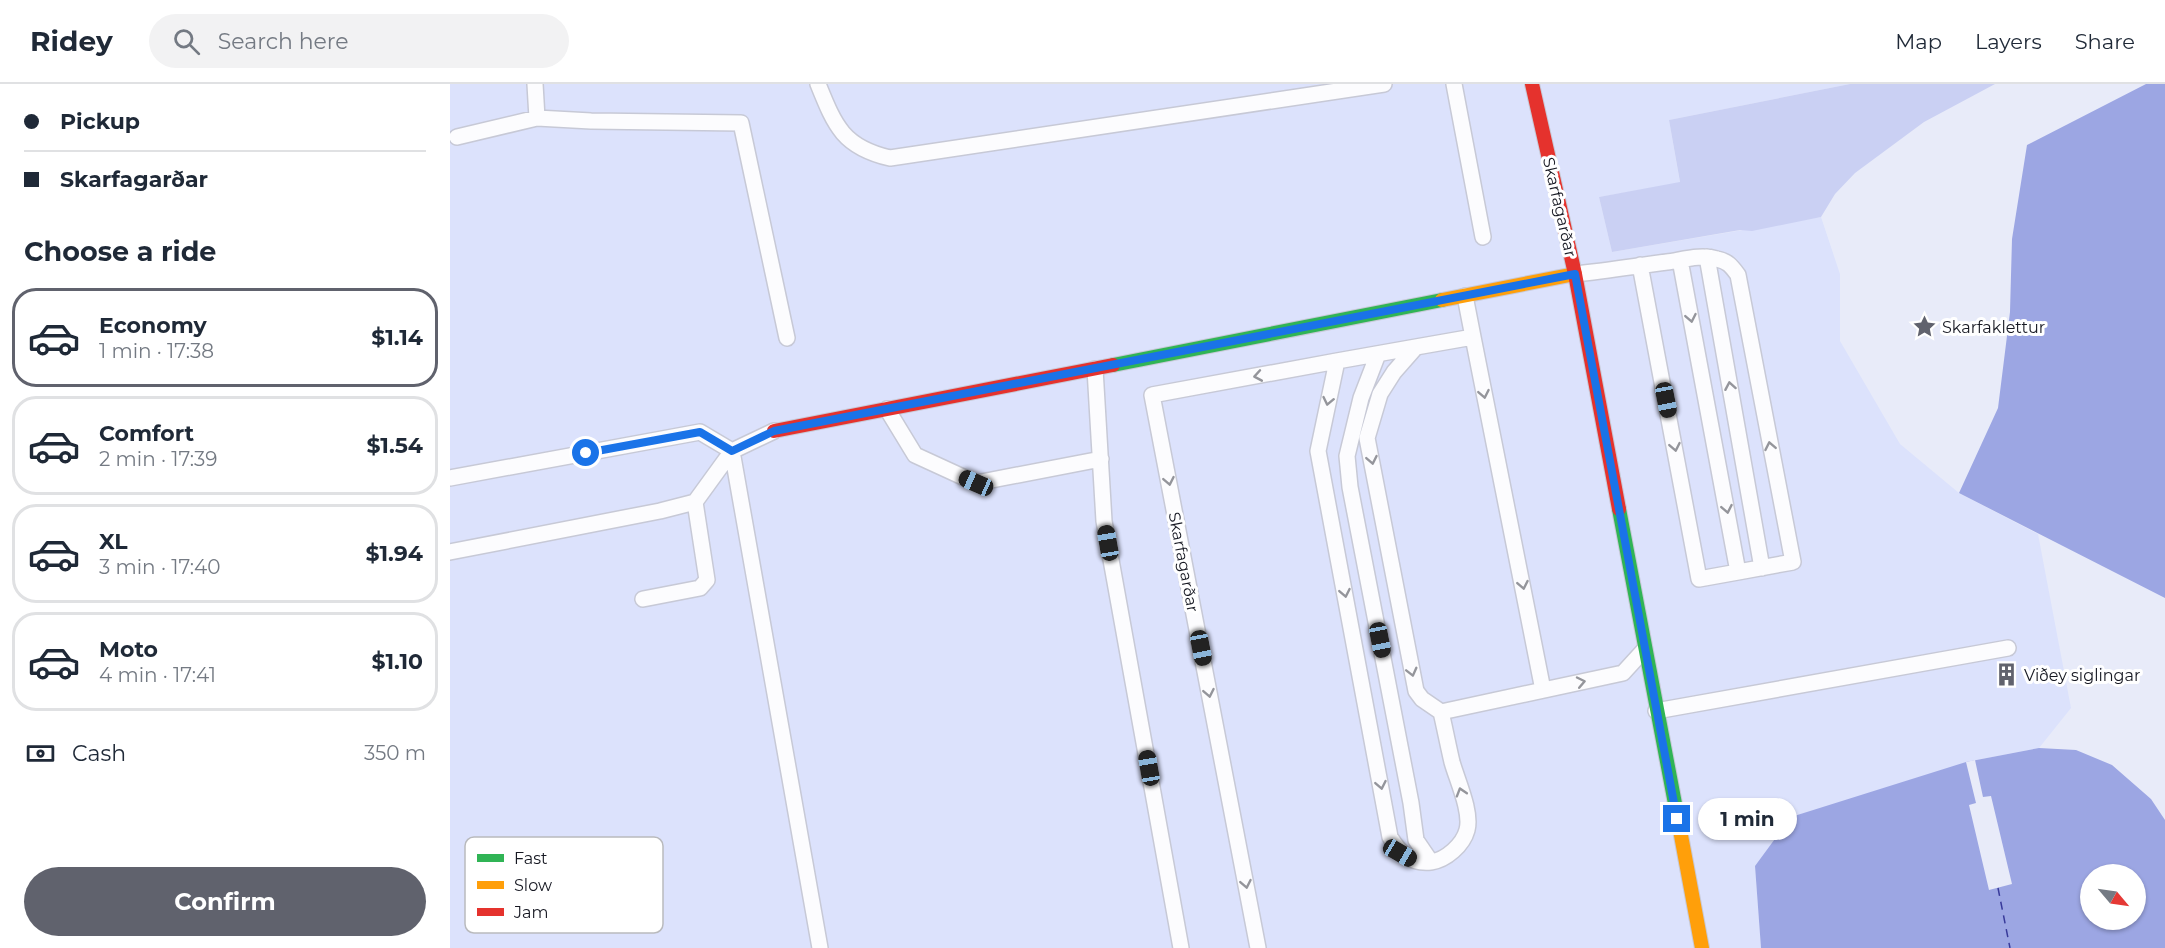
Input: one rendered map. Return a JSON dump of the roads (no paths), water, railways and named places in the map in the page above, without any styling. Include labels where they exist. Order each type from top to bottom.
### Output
[{"type":"street","name":"Skarfagarðar","points":[[1532,84],[1575,274],[1644,650],[1702,948]]},
{"type":"street","points":[[774,431],[1575,274]]},
{"type":"lane","points":[[535,84],[537,118]]},
{"type":"lane","points":[[818,84],[843,135],[872,154],[890,158],[1384,84]]},
{"type":"lane","points":[[1454,84],[1483,237]]},
{"type":"lane","points":[[457,137],[537,118],[741,123],[787,338]]},
{"type":"lane","points":[[1575,274],[1707,257],[1730,264],[1738,275],[1793,562],[1700,579],[1640,266]]},
{"type":"lane","points":[[1707,257],[1762,568]]},
{"type":"lane","points":[[1680,260],[1738,572]]},
{"type":"lane","points":[[1465,296],[1543,690]]},
{"type":"lane","name":"Skarfagarðar","points":[[1258,948],[1152,395],[1473,337]]},
{"type":"lane","points":[[1337,361],[1318,451],[1390,837],[1400,853],[1414,861],[1431,862],[1448,856],[1460,844],[1468,829],[1467,810],[1453,764],[1442,712],[1422,699],[1416,691],[1367,438],[1380,394],[1394,372],[1416,347]]},
{"type":"lane","points":[[1378,354],[1361,398],[1347,456],[1350,487],[1411,803],[1416,840],[1431,862]]},
{"type":"lane","points":[[1095,369],[1104,521],[1181,948]]},
{"type":"lane","points":[[887,409],[915,455],[976,483],[1101,459]]},
{"type":"lane","points":[[450,552],[660,511],[695,502],[732,451],[774,431]]},
{"type":"lane","points":[[450,478],[700,432],[732,451],[820,948]]},
{"type":"lane","points":[[643,599],[700,588],[707,580],[695,502]]},
{"type":"lane","points":[[1656,711],[2008,648]]},
{"type":"lane","points":[[1442,712],[1623,673],[1644,650]]},
{"type":"water","points":[[2146,84],[2165,84],[2165,598],[1959,493],[1998,408],[2010,312],[2012,239],[2027,145]]},
{"type":"water","points":[[2039,748],[2076,750],[2112,765],[2151,799],[2165,820],[2165,948],[1761,948],[1755,866],[1791,817],[1966,762]]},
{"type":"place","name":"Skarfaklettur","points":[[1924,327]]},
{"type":"place","name":"Viðey siglingar","points":[[2006,675]]}]
